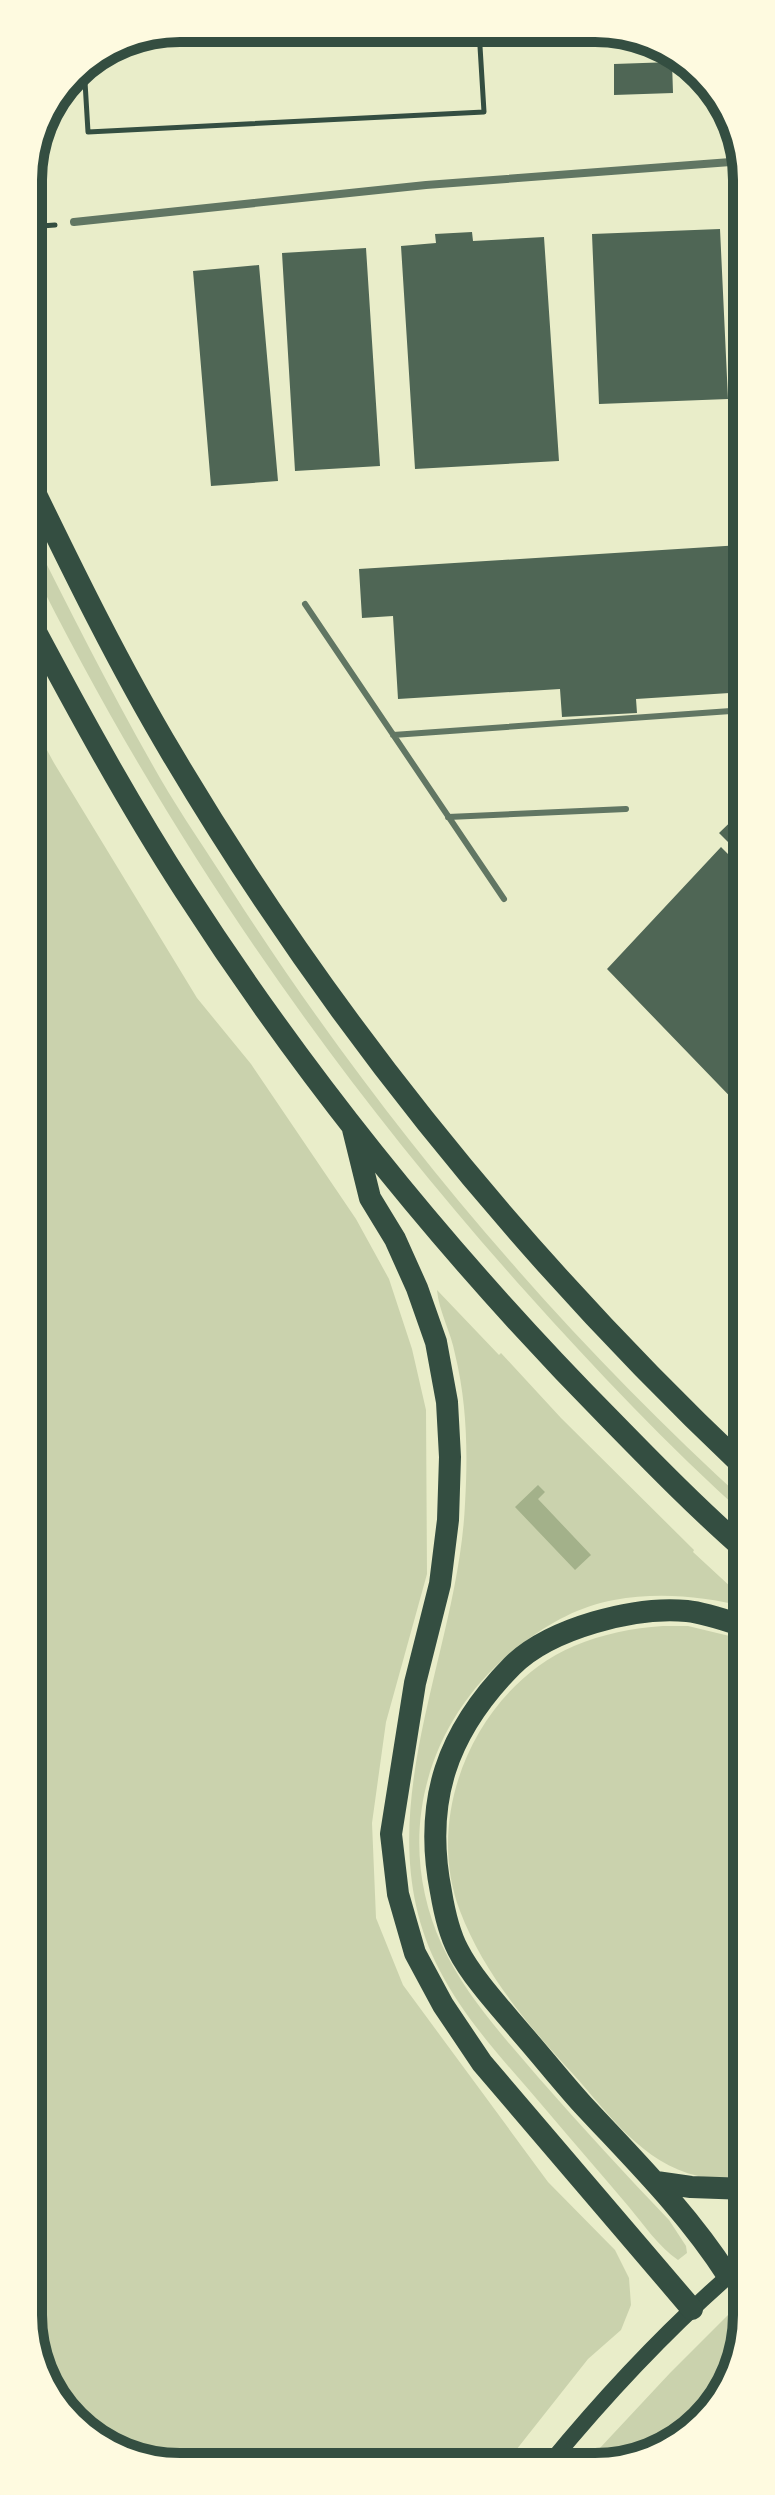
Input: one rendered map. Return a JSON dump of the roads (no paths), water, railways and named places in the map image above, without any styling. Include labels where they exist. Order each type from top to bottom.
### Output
[{"type":"highway","points":[[42,507],[98,621],[171,752],[232,852],[349,1021],[426,1122],[547,1266],[675,1402],[733,1457]]},
{"type":"highway","points":[[42,642],[125,792],[185,890],[250,987],[353,1129],[468,1266],[557,1365],[733,1539]]},
{"type":"highway","points":[[353,1129],[370,1198],[395,1239],[436,1342],[448,1416],[448,1505],[440,1584],[415,1683],[391,1834],[398,1894],[415,1953],[443,2005],[482,2063],[692,2309]]},
{"type":"highway","points":[[728,2276],[699,2233],[656,2182],[580,2102],[499,2006],[458,1950],[443,1904],[435,1861],[434,1815],[445,1771],[463,1729],[484,1697],[515,1663],[551,1641],[596,1621],[637,1613],[687,1611],[733,1623]]},
{"type":"highway","points":[[656,2182],[733,2188]]},
{"type":"main road","points":[[558,2453],[585,2420],[692,2309],[733,2272]]},
{"type":"street","points":[[74,222],[426,185],[731,162]]},
{"type":"lane","points":[[305,604],[504,899]]},
{"type":"lane","points":[[393,735],[733,711]]},
{"type":"lane","points":[[448,817],[626,809]]}]
